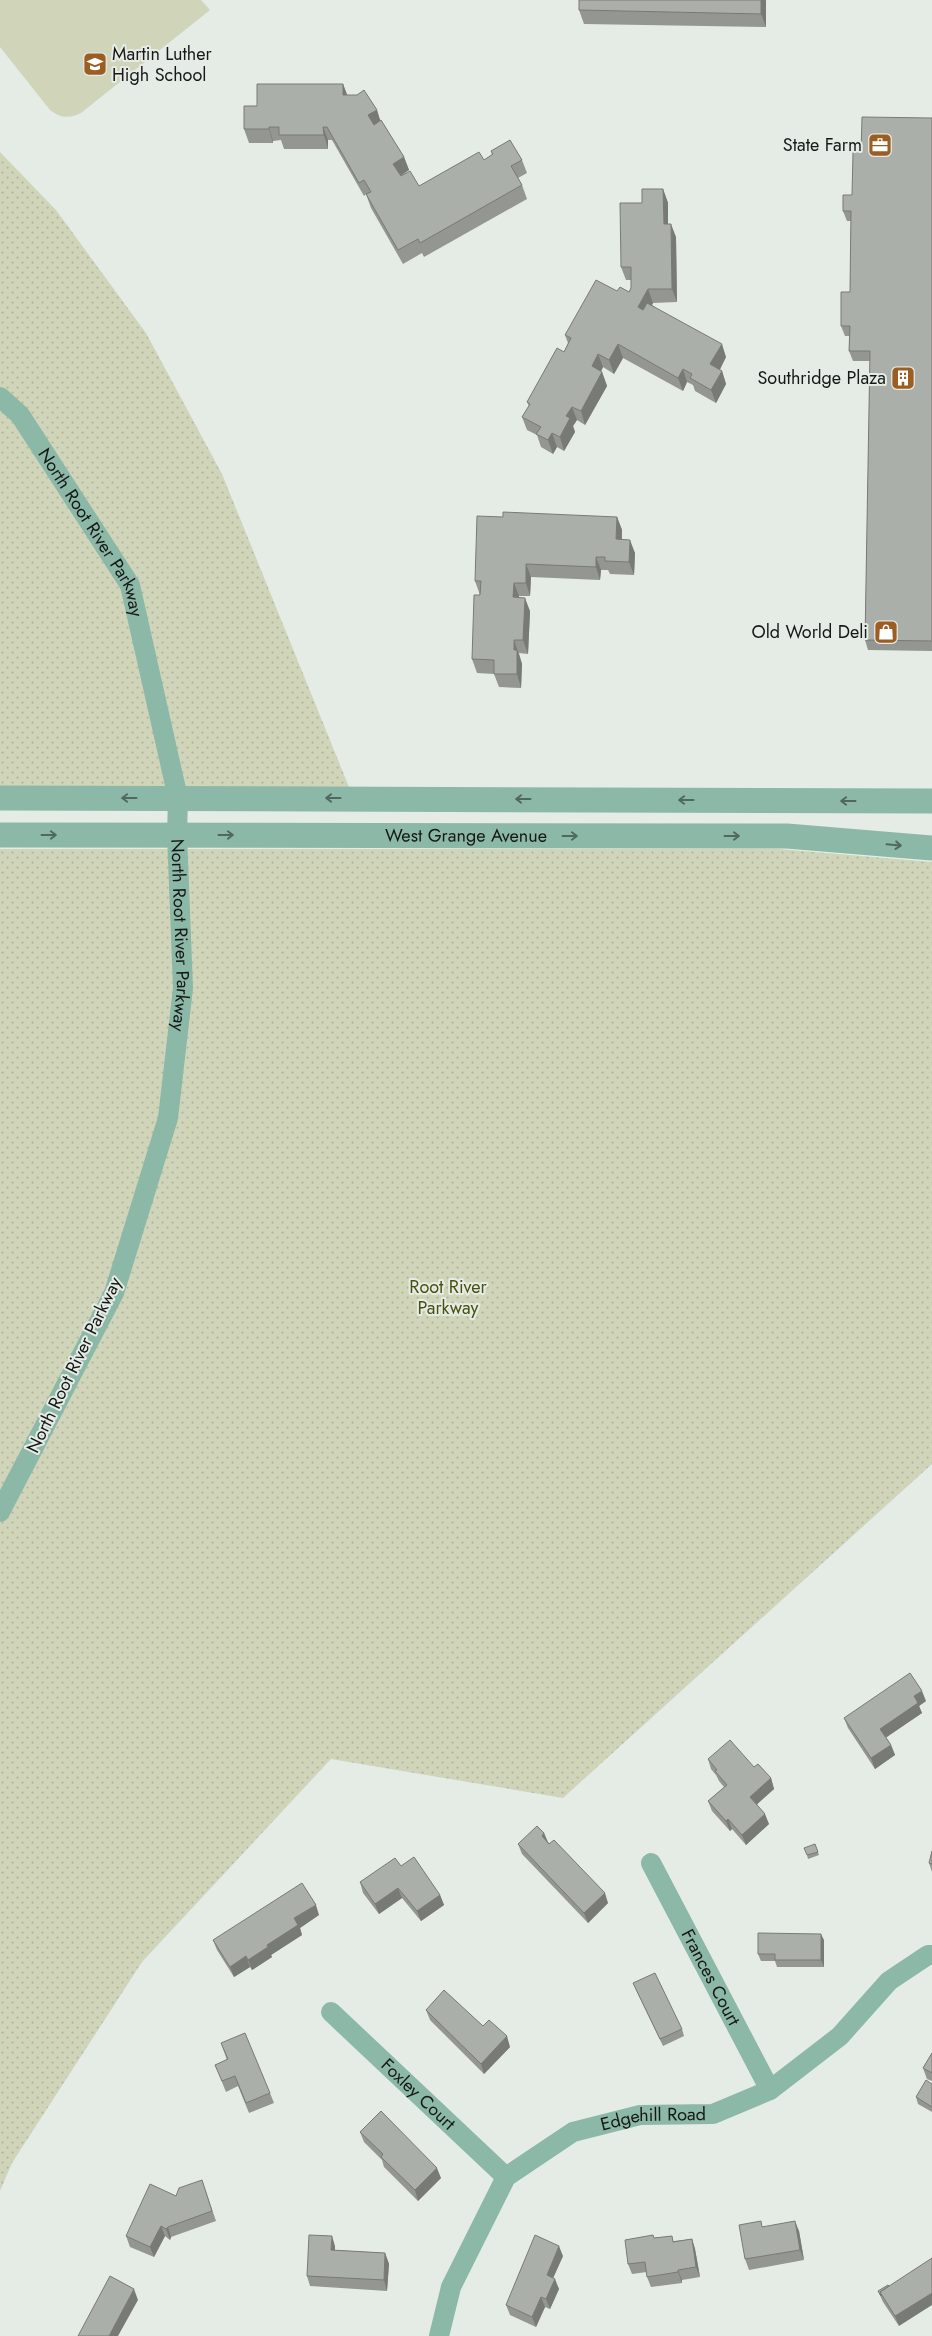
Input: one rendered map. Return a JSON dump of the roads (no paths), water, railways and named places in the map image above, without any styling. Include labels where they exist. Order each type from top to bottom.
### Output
[{"type":"street","name":"North Root River Parkway","points":[[0,397],[20,415],[130,585],[178,798],[177,835],[183,988],[168,1118],[114,1293],[0,1512]]},
{"type":"street","name":"West Grange Avenue","points":[[0,798],[932,801]]},
{"type":"street","name":"West Grange Avenue","points":[[0,835],[787,836],[932,848]]},
{"type":"street","name":"Frances Court","points":[[651,1863],[770,2090]]},
{"type":"street","name":"Edgehill Road","points":[[439,2336],[451,2287],[506,2177],[573,2132],[640,2115],[713,2114],[770,2090],[840,2036],[889,1981],[928,1955],[932,1955]]},
{"type":"street","name":"Foxley Court","points":[[331,2012],[506,2177]]},
{"type":"place","name":"Martin Luther High School","points":[[95,64]]},
{"type":"place","name":"State Farm","points":[[880,145]]},
{"type":"place","name":"Southridge Plaza","points":[[903,378]]},
{"type":"place","name":"Old World Deli","points":[[886,632]]},
{"type":"park label","name":"Root River Parkway","points":[[448,1297]]}]
